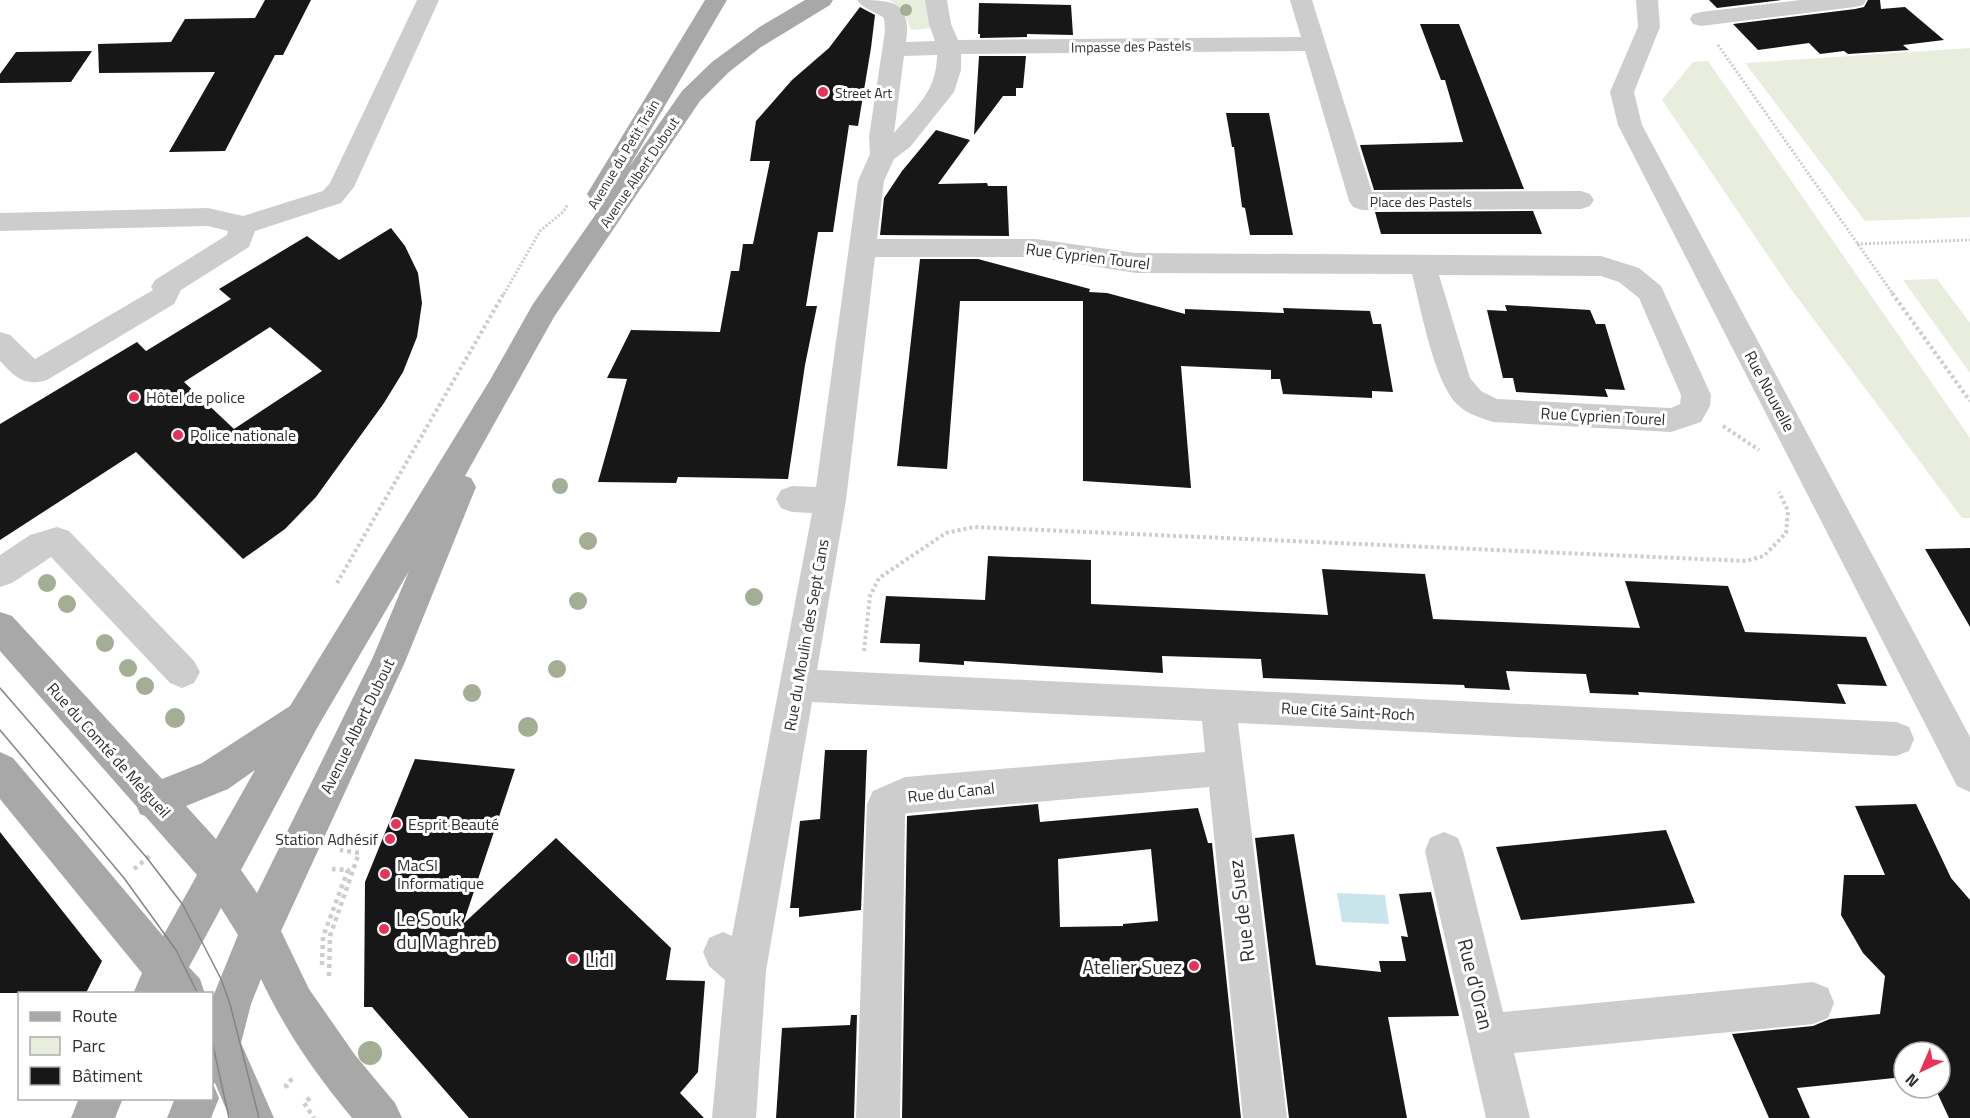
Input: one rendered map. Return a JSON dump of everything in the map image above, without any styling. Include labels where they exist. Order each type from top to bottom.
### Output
[{"type":"main road","name":"Avenue Albert Dubout","points":[[168,985],[219,871],[304,716],[501,388],[543,311],[691,96],[725,62],[782,21],[822,0]]},
{"type":"main road","name":"Avenue du Petit Train","points":[[715,1],[715,18],[729,27],[768,30],[782,21]]},
{"type":"main road","name":"Avenue du Petit Train","points":[[543,311],[568,247],[715,1]]},
{"type":"main road","name":"Avenue Albert Dubout","points":[[214,1044],[260,932],[388,662],[501,388]]},
{"type":"main road","name":"Rue du Comté de Melgueil","points":[[0,627],[153,801],[219,871],[260,932],[294,1004],[340,1070],[380,1118]]},
{"type":"main road","points":[[153,801],[215,776],[304,716]]},
{"type":"main road","points":[[0,770],[168,985]]},
{"type":"main road","points":[[214,1044],[252,1118]]},
{"type":"main road","points":[[93,1118],[101,1100]]},
{"type":"main road","points":[[189,1118],[196,1100]]},
{"type":"street","points":[[0,222],[208,217],[243,225],[334,196],[341,187],[428,0]]},
{"type":"street","name":"Rue du Moulin des Sept Cans","points":[[868,0],[879,4],[895,16],[896,31],[881,136],[883,154]]},
{"type":"street","name":"Rue du Moulin des Sept Cans","points":[[735,1118],[735,961],[799,685],[830,500],[871,181],[883,154],[901,141],[942,92],[949,70],[949,47],[940,24],[936,0]]},
{"type":"street","name":"Place des Pastels","points":[[1301,0],[1362,201],[1581,200]]},
{"type":"street","name":"Rue Nouvelle","points":[[1647,0],[1649,27],[1622,92],[1630,125],[1970,774]]},
{"type":"street","points":[[1701,19],[1808,3],[1855,0]]},
{"type":"street","name":"Impasse des Pastels","points":[[949,47],[1313,44]]},
{"type":"street","points":[[893,50],[949,47]]},
{"type":"street","points":[[0,343],[29,372],[37,372],[164,297],[168,292],[165,287],[239,240],[243,225]]},
{"type":"street","name":"Rue Cyprien Tourel","points":[[861,248],[1036,248],[1136,263],[1601,266],[1629,274],[1651,293],[1696,395],[1696,405],[1692,413],[1683,418],[1671,420],[1493,410],[1470,399],[1456,382],[1423,266]]},
{"type":"street","points":[[792,499],[830,500]]},
{"type":"street","points":[[0,573],[42,545],[57,541],[182,672]]},
{"type":"street","name":"Rue Cité Saint-Roch","points":[[799,685],[1896,739]]},
{"type":"street","name":"Rue de Suez","points":[[1218,704],[1265,1118]]},
{"type":"street","name":"Rue du Canal","points":[[878,1118],[886,804],[905,795],[1224,768]]},
{"type":"street","name":"Rue d'Oran","points":[[1444,850],[1508,1118]]},
{"type":"street","points":[[1488,1034],[1813,1003]]},
{"type":"path","points":[[1730,63],[1970,401]]},
{"type":"path","points":[[334,588],[540,231],[563,212],[569,203]]},
{"type":"path","points":[[1857,244],[1970,240]]},
{"type":"path","points":[[1692,413],[1728,428],[1758,449],[1763,459]]},
{"type":"path","points":[[860,688],[870,596],[879,578],[946,533],[974,527],[1746,561],[1764,556],[1786,533],[1788,511],[1778,490]]},
{"type":"path","points":[[301,842],[359,853],[330,936],[328,974],[334,984]]},
{"type":"path","points":[[314,1118],[303,1103],[340,1070]]},
{"type":"green space","points":[[889,0],[927,0],[933,28],[911,30],[903,10]]},
{"type":"green space","points":[[1970,48],[1970,217],[1865,221],[1745,63]]},
{"type":"green space","points":[[1708,61],[1970,438],[1970,518],[1962,518],[1788,285],[1662,100],[1693,62]]},
{"type":"green space","points":[[1937,279],[1970,323],[1970,373],[1903,280]]},
{"type":"water","points":[[1337,893],[1385,895],[1389,924],[1342,922]]},
{"type":"building","points":[[265,0],[311,0],[283,55],[275,55],[225,151],[169,152],[215,72],[99,73],[98,44],[171,42],[185,19],[255,18]]},
{"type":"building","points":[[1709,0],[1781,0],[1717,8]]},
{"type":"building","points":[[1868,0],[1880,0],[1881,9],[1905,7],[1944,40],[1903,45],[1909,50],[1848,54],[1844,51],[1820,54],[1809,43],[1758,50],[1733,24],[1855,9],[1864,7]]},
{"type":"building","points":[[979,3],[1071,5],[1073,35],[1027,34],[1027,37],[980,38],[978,34]]},
{"type":"building","points":[[860,7],[875,15],[871,48],[858,126],[849,125],[833,232],[818,232],[806,306],[817,306],[805,365],[788,479],[678,477],[676,483],[598,482],[627,379],[607,378],[631,330],[720,332],[731,271],[739,271],[743,244],[753,244],[770,161],[750,161],[756,121],[792,80],[829,48]]},
{"type":"building","points":[[1420,24],[1459,24],[1524,189],[1374,190],[1360,145],[1463,142],[1445,80],[1441,80]]},
{"type":"building","points":[[92,51],[71,82],[0,83],[0,74],[16,52]]},
{"type":"building","points":[[979,56],[1026,56],[1023,88],[1016,88],[1016,96],[1003,96],[974,135]]},
{"type":"building","points":[[1226,113],[1269,113],[1293,235],[1250,235],[1245,208],[1242,207],[1234,147],[1232,147]]},
{"type":"building","points":[[936,130],[970,140],[938,184],[987,183],[988,186],[1007,186],[1009,236],[880,235],[884,198],[902,171]]},
{"type":"building","points":[[1533,211],[1542,234],[1381,234],[1375,212]]},
{"type":"building","name":"Hôtel de police","points":[[391,228],[405,246],[418,273],[422,303],[417,337],[403,372],[384,403],[316,497],[285,529],[243,559],[136,452],[0,540],[0,424],[137,342],[146,351],[231,299],[219,289],[307,236],[339,260]],"holes":[[[270,327],[322,371],[234,429],[184,382]]]},
{"type":"building","points":[[920,259],[978,259],[1090,289],[1089,292],[1107,293],[1185,314],[1185,309],[1284,313],[1283,308],[1370,311],[1373,324],[1381,324],[1393,392],[1372,391],[1372,398],[1283,394],[1280,379],[1271,379],[1271,370],[1181,366],[1191,488],[1083,481],[1083,301],[960,301],[947,469],[897,466]]},
{"type":"building","points":[[1505,305],[1590,310],[1596,324],[1605,324],[1625,390],[1605,389],[1608,397],[1516,392],[1513,378],[1503,378],[1487,310],[1507,311]]},
{"type":"building","points":[[1970,548],[1970,627],[1925,549]]},
{"type":"building","points":[[988,556],[1091,560],[1091,604],[1328,615],[1322,569],[1425,574],[1433,619],[1640,628],[1625,581],[1728,586],[1745,632],[1866,637],[1887,686],[1837,684],[1846,704],[1638,692],[1639,695],[1590,693],[1586,674],[1506,671],[1510,690],[1465,688],[1464,685],[1263,678],[1261,659],[1162,656],[1163,673],[964,661],[964,665],[919,662],[920,644],[880,643],[886,596],[985,600]]},
{"type":"building","points":[[825,750],[867,750],[861,910],[799,917],[799,908],[790,908],[800,821],[820,819]]},
{"type":"building","points":[[415,759],[515,769],[463,924],[556,838],[671,948],[666,980],[705,981],[698,1072],[680,1093],[704,1118],[469,1118],[372,1007],[364,1007],[365,882]]},
{"type":"building","points":[[1038,804],[1040,822],[1198,808],[1208,843],[1212,843],[1241,1118],[902,1118],[907,816]],"holes":[[[1151,849],[1158,921],[1123,924],[1123,926],[1060,927],[1058,859]]]},
{"type":"building","points":[[1916,804],[1951,878],[1970,900],[1970,1118],[1949,1118],[1941,1100],[1952,1100],[1952,1040],[1892,1040],[1892,1078],[1797,1088],[1810,1118],[1769,1118],[1732,1034],[1813,1026],[1830,1019],[1880,1014],[1885,976],[1863,953],[1841,915],[1844,875],[1885,875],[1855,806]]},
{"type":"building","points":[[1666,830],[1695,903],[1521,920],[1496,847]]},
{"type":"building","points":[[0,832],[102,961],[86,992],[0,993]]},
{"type":"building","points":[[1294,834],[1316,965],[1381,972],[1379,961],[1406,961],[1401,936],[1408,937],[1399,894],[1431,892],[1459,1016],[1388,1017],[1407,1118],[1289,1118],[1255,838]]},
{"type":"building","points":[[851,1015],[857,1015],[854,1118],[776,1118],[782,1028],[850,1025]]},
{"type":"tram line","points":[[0,688],[147,858],[183,905],[221,979],[230,1004],[259,1118]]},
{"type":"tram line","points":[[0,730],[124,878],[176,950],[197,992]]},
{"type":"tram line","points":[[213,1046],[229,1118]]},
{"type":"place","name":"Street Art","points":[[823,92]]},
{"type":"place","name":"Hôtel de police","points":[[134,397]]},
{"type":"place","name":"Police nationale","points":[[178,435]]},
{"type":"place","name":"Esprit Beauté","points":[[396,824]]},
{"type":"place","name":"Station Adhésif","points":[[390,839]]},
{"type":"place","name":"MacSI Informatique","points":[[385,874]]},
{"type":"place","name":"Le Souk du Maghreb","points":[[384,929]]},
{"type":"place","name":"Lidl","points":[[573,959]]},
{"type":"place","name":"Atelier Suez","points":[[1194,966]]}]
